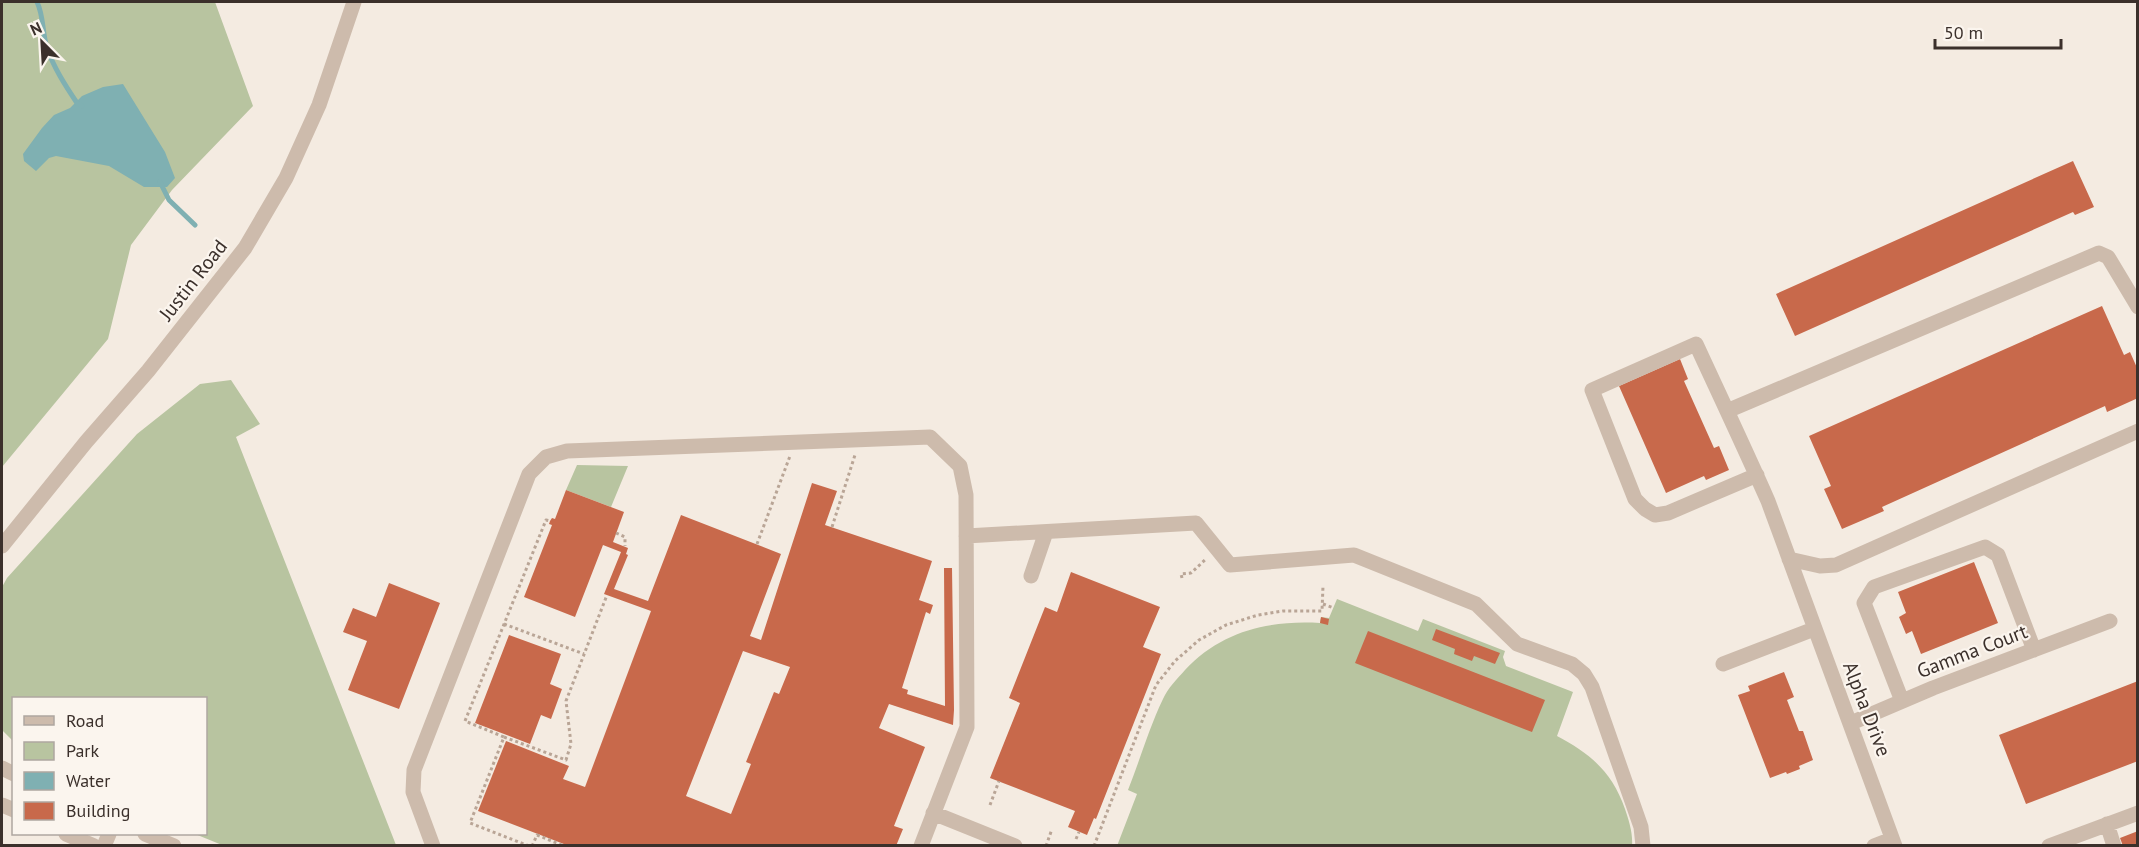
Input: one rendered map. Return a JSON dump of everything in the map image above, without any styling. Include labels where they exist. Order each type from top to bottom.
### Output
[{"type":"street","name":"Justin Road","points":[[2,546],[86,442],[148,371],[244,248],[286,178],[319,105],[354,2]]},
{"type":"street","points":[[1727,411],[2099,253],[2108,257],[2138,307]]},
{"type":"street","name":"Alpha Drive","points":[[1757,475],[1668,513],[1655,515],[1635,499],[1592,390],[1696,344],[1757,475],[1768,501],[1894,842]]},
{"type":"street","points":[[1789,559],[1820,566],[1836,565],[2138,431]]},
{"type":"street","points":[[432,846],[413,792],[414,770],[529,474],[546,457],[567,451],[930,437],[960,466],[966,495],[966,727],[921,846]]},
{"type":"street","points":[[966,536],[1196,523],[1230,565],[1354,555],[1476,604],[1517,644],[1572,664],[1584,674],[1592,687],[1641,827],[1643,846]]},
{"type":"street","points":[[1031,576],[1046,532]]},
{"type":"street","points":[[1902,701],[1864,603],[1874,587],[1985,548],[1998,555],[2034,650]]},
{"type":"street","name":"Gamma Court","points":[[1851,723],[2110,621]]},
{"type":"street","points":[[1723,664],[1814,629]]},
{"type":"street","points":[[933,813],[1016,846]]},
{"type":"street","points":[[2049,846],[2138,813]]},
{"type":"street","points":[[2107,824],[2114,846]]},
{"type":"street","points":[[68,835],[94,846]]},
{"type":"street","points":[[147,835],[174,846]]},
{"type":"street","points":[[1874,846],[1894,842]]},
{"type":"path","points":[[757,544],[790,454]]},
{"type":"path","points":[[832,527],[855,455]]},
{"type":"path","points":[[550,521],[546,520],[465,721],[566,760],[571,744],[566,701],[607,595]]},
{"type":"path","points":[[616,533],[625,537],[625,546]]},
{"type":"path","points":[[1182,578],[1181,574],[1191,573],[1217,549]]},
{"type":"path","points":[[1094,846],[1156,685],[1175,661],[1199,640],[1226,625],[1258,615],[1283,611],[1322,611],[1323,586]]},
{"type":"path","points":[[1323,604],[1334,608]]},
{"type":"path","points":[[503,624],[584,654]]},
{"type":"path","points":[[1140,708],[1146,710]]},
{"type":"path","points":[[504,737],[470,823],[531,846],[537,835],[564,846]]},
{"type":"path","points":[[990,805],[999,781]]},
{"type":"path","points":[[1104,798],[1111,800]]},
{"type":"path","points":[[1046,846],[1052,829]]},
{"type":"path","points":[[1076,839],[1079,832]]},
{"type":"green space","points":[[2,2],[215,2],[253,106],[172,190],[131,245],[108,339],[2,467]]},
{"type":"green space","points":[[231,380],[260,424],[236,437],[396,845],[222,845],[197,835],[207,835],[207,697],[12,697],[12,740],[2,730],[2,587],[7,578],[137,434],[200,384]]},
{"type":"green space","points":[[577,465],[628,466],[611,507],[566,490]]},
{"type":"green space","points":[[1337,599],[1418,631],[1423,619],[1505,651],[1503,657],[1506,666],[1573,692],[1557,736],[1590,757],[1607,774],[1620,796],[1628,818],[1632,846],[1117,846],[1137,794],[1128,790],[1149,733],[1165,695],[1185,670],[1214,646],[1247,631],[1282,624],[1320,623],[1321,617],[1329,618]]},
{"type":"water","points":[[123,84],[165,152],[175,178],[167,187],[144,187],[109,166],[56,156],[49,158],[36,171],[24,161],[23,154],[54,115],[70,108],[82,96],[103,87]]},
{"type":"building","points":[[2073,161],[2094,207],[2075,215],[2073,212],[1795,336],[1776,294]]},
{"type":"building","points":[[2102,306],[2124,355],[2130,352],[2138,370],[2138,398],[2107,412],[2105,406],[1882,507],[1884,511],[1842,529],[1824,489],[1831,486],[1809,436]]},
{"type":"building","points":[[1680,359],[1688,379],[1684,381],[1714,448],[1719,446],[1729,470],[1706,480],[1704,476],[1666,493],[1619,386]]},
{"type":"building","points":[[812,483],[837,491],[825,525],[932,561],[919,600],[933,605],[930,614],[926,612],[902,688],[908,690],[907,694],[945,706],[944,568],[952,568],[953,725],[889,704],[879,728],[925,747],[894,826],[903,829],[896,846],[569,846],[478,811],[506,741],[569,766],[563,779],[585,787],[651,611],[604,594],[621,552],[603,545],[575,617],[524,597],[552,525],[549,524],[550,521],[552,518],[555,519],[566,490],[624,512],[613,542],[628,548],[626,554],[628,555],[614,589],[648,601],[681,515],[781,554],[750,636],[761,640]],"holes":[[[743,651],[790,667],[779,694],[774,692],[746,762],[751,764],[731,814],[686,796]]]},
{"type":"building","points":[[1974,562],[1998,623],[1921,654],[1912,631],[1906,634],[1899,617],[1906,613],[1898,592]]},
{"type":"building","points":[[1071,572],[1160,607],[1143,647],[1161,654],[1096,819],[1094,818],[1087,835],[1068,827],[1075,811],[990,778],[1020,703],[1009,698],[1045,607],[1057,612]]},
{"type":"building","points":[[389,583],[440,603],[399,709],[348,690],[367,641],[343,632],[353,608],[376,617]]},
{"type":"building","points":[[1321,617],[1329,619],[1328,625],[1320,623]]},
{"type":"building","points":[[1436,629],[1500,653],[1495,664],[1474,656],[1472,661],[1454,654],[1455,649],[1432,640]]},
{"type":"building","points":[[1368,631],[1545,700],[1532,732],[1355,663]]},
{"type":"building","points":[[509,635],[561,654],[550,684],[562,689],[551,719],[541,715],[530,744],[475,723]]},
{"type":"building","points":[[1784,672],[1794,697],[1787,700],[1799,731],[1803,731],[1813,760],[1799,766],[1800,769],[1770,778],[1738,695],[1750,691],[1748,686]]},
{"type":"building","points":[[2138,681],[2138,761],[2026,804],[1999,735]]},
{"type":"building","points":[[2138,831],[2138,846],[2123,846],[2120,838]]},
{"type":"waterway","points":[[37,2],[45,42],[56,69],[77,103],[82,106]]},
{"type":"waterway","points":[[160,182],[169,200],[195,225]]}]
